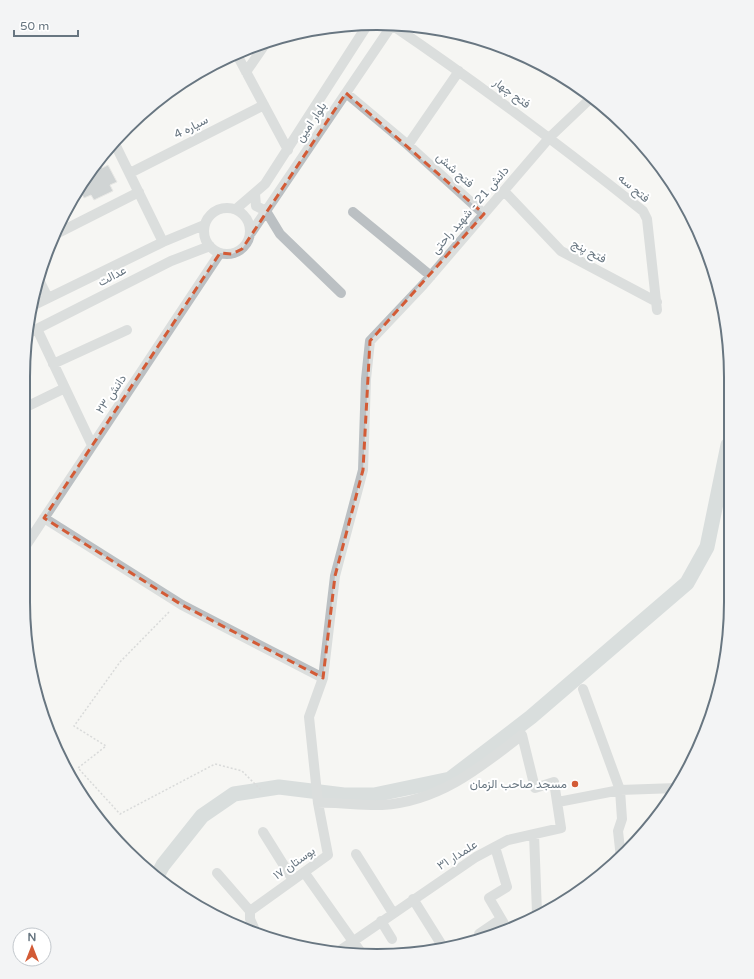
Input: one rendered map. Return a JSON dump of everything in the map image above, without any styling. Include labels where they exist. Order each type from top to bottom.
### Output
[{"type":"street","name":"بلوار امین","points":[[251,233],[388,30]]},
{"type":"street","name":"بلوار امین","points":[[236,209],[266,184],[364,31]]},
{"type":"street","name":"فتح چهار","points":[[401,31],[550,137]]},
{"type":"street","points":[[246,72],[262,49]]},
{"type":"street","points":[[239,59],[288,150]]},
{"type":"street","points":[[408,145],[459,71]]},
{"type":"street","name":"فتح شش","points":[[346,93],[408,145],[484,214]]},
{"type":"street","name":"دانش 21 - شهید راحتی","points":[[323,678],[335,576],[363,470],[366,379],[370,341],[431,276],[550,137],[587,101]]},
{"type":"street","name":"سیاره 4","points":[[130,173],[264,105]]},
{"type":"street","name":"فتح سه","points":[[550,137],[643,212],[648,220],[657,306]]},
{"type":"street","points":[[117,147],[163,242]]},
{"type":"street","name":"فتح پنج","points":[[504,191],[561,251],[657,306]]},
{"type":"street","points":[[63,231],[139,192]]},
{"type":"street","points":[[255,194],[256,206],[266,211],[280,234],[341,294]]},
{"type":"street","points":[[224,207],[236,209],[247,217],[251,227],[251,233],[246,244],[238,252],[226,254],[220,253],[210,246],[205,236],[204,225],[214,212],[224,207]]},
{"type":"street","points":[[353,212],[431,276]]},
{"type":"street","name":"عدالت","points":[[38,303],[163,242],[204,225]]},
{"type":"street","name":"عدالت","points":[[33,331],[171,261],[210,246]]},
{"type":"street","name":"دانش ۲۳","points":[[30,539],[220,253]]},
{"type":"street","points":[[42,286],[48,298]]},
{"type":"street","points":[[53,364],[128,330]]},
{"type":"street","points":[[33,333],[53,364],[92,445]]},
{"type":"street","points":[[30,405],[64,388]]},
{"type":"street","points":[[44,518],[182,605],[323,678],[309,717],[318,803]]},
{"type":"street","points":[[583,689],[620,790],[622,819],[618,831],[620,849]]},
{"type":"street","name":"علمدار ۳۱","points":[[318,803],[338,802],[382,805],[421,797],[456,784],[522,735],[535,788],[554,782],[558,802],[561,828],[508,840],[476,857],[344,947]]},
{"type":"street","points":[[558,802],[620,790],[671,787]]},
{"type":"street","name":"بوستان ۱۷","points":[[250,911],[328,855],[318,803]]},
{"type":"street","points":[[263,832],[293,880]]},
{"type":"street","points":[[534,834],[537,910]]},
{"type":"street","points":[[480,933],[503,923],[489,898],[507,887],[495,847]]},
{"type":"street","points":[[356,854],[393,913]]},
{"type":"street","points":[[304,872],[358,948]]},
{"type":"street","points":[[217,873],[250,911],[250,919],[253,926]]},
{"type":"street","points":[[413,899],[440,943]]},
{"type":"street","points":[[381,921],[392,939]]},
{"type":"path","points":[[169,612],[120,662],[74,726],[106,746],[78,768],[120,814],[215,764],[242,771],[261,790]]},
{"type":"highlighted area","points":[[346,93],[484,214],[370,341],[363,470],[335,576],[323,678],[182,605],[44,518],[220,253],[232,254],[242,249]]},
{"type":"building","points":[[108,165],[117,182],[110,185],[113,191],[94,200],[91,195],[84,198],[82,194],[88,184],[101,167],[102,168]]},
{"type":"waterway","points":[[159,872],[202,816],[234,794],[279,787],[344,795],[374,795],[450,779],[531,717],[687,583],[707,547],[724,464]]},
{"type":"place","name":"مسجد صاحب الزمان","points":[[575,784]]}]
